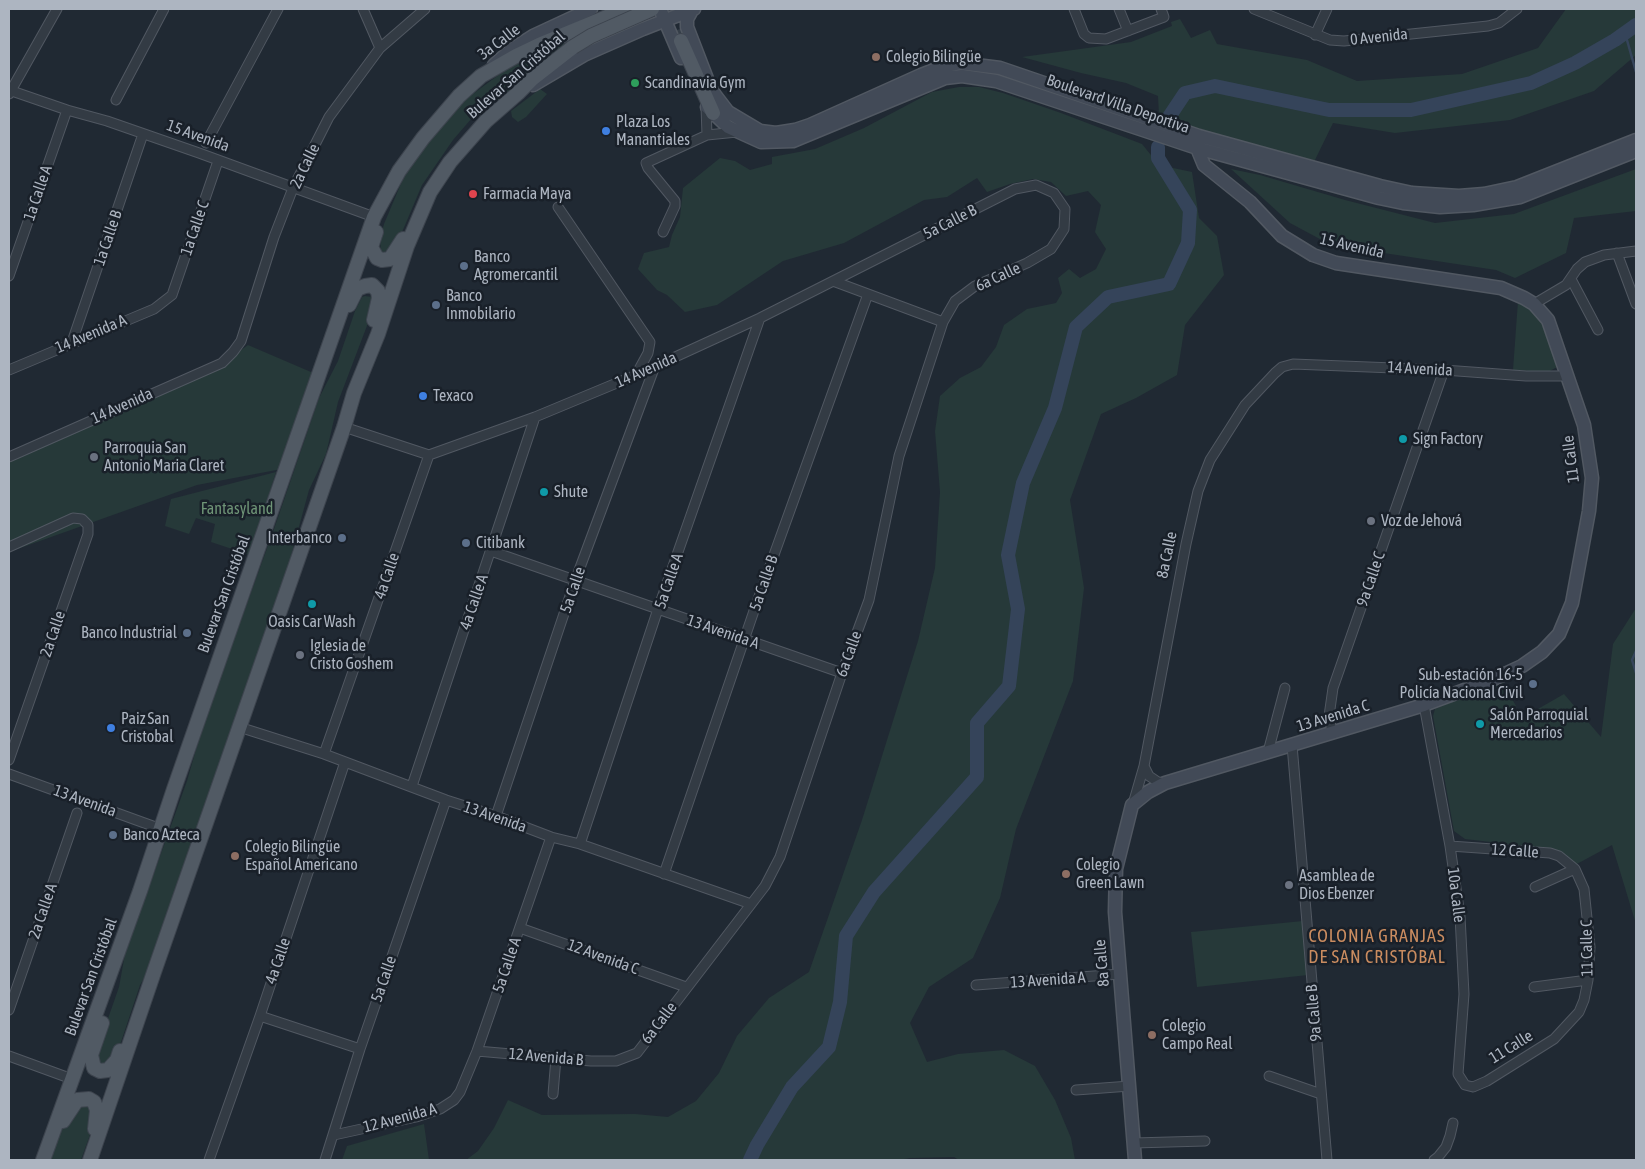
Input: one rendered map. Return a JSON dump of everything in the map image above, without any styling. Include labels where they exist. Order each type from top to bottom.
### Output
[{"type":"main road","name":"Bulevar San Cristóbal","points":[[45,1160],[374,217],[399,171],[428,132],[459,96],[481,76],[516,56],[626,9]]},
{"type":"main road","name":"Bulevar San Cristóbal","points":[[90,1160],[344,427],[354,393],[378,334],[406,246],[430,192],[450,162],[474,134],[532,80],[573,47],[591,36],[652,9]]},
{"type":"main road","points":[[681,40],[709,109]]},
{"type":"main road","points":[[399,171],[371,247],[377,258],[382,260],[390,259],[395,254],[419,205],[430,192]]},
{"type":"main road","points":[[312,395],[332,352],[352,297],[357,289],[372,285],[378,291],[379,298],[354,393]]},
{"type":"main road","points":[[116,959],[113,991],[91,1055],[94,1068],[100,1071],[108,1070],[117,1060],[140,992],[154,972]]},
{"type":"main road","points":[[45,1160],[71,1108],[77,1100],[84,1098],[94,1102],[98,1110],[95,1129],[85,1160]]},
{"type":"street","points":[[10,92],[57,9]]},
{"type":"street","points":[[116,100],[164,9]]},
{"type":"street","points":[[206,142],[278,9]]},
{"type":"street","points":[[363,9],[380,48]]},
{"type":"street","name":"2a Calle","points":[[233,352],[241,341],[274,237],[293,188],[329,117],[380,48],[425,9]]},
{"type":"street","name":"3a Calle","points":[[481,76],[511,50],[533,36],[591,9]]},
{"type":"street","points":[[634,9],[641,20],[643,29]]},
{"type":"street","points":[[518,93],[584,55],[643,29],[662,14],[693,9]]},
{"type":"street","name":"Boulevard Villa Deportiva","points":[[693,9],[687,19],[687,27],[709,84],[721,104],[735,117],[760,131],[776,133],[802,128],[842,116],[945,78],[962,76],[996,81],[1403,204],[1440,207],[1517,187],[1636,140]]},
{"type":"street","points":[[1074,9],[1084,34],[1089,38],[1106,39],[1164,17],[1161,9]]},
{"type":"street","points":[[1119,9],[1128,31]]},
{"type":"street","points":[[1315,35],[1327,9]]},
{"type":"street","name":"0 Avenida","points":[[1258,10],[1315,35],[1330,40],[1344,41],[1488,26],[1508,18],[1517,9]]},
{"type":"street","name":"Boulevard Villa Deportiva","points":[[662,14],[697,92],[720,121],[738,132],[760,142],[793,141],[842,116]]},
{"type":"street","name":"15 Avenida","points":[[10,92],[107,121],[374,217]]},
{"type":"street","points":[[708,135],[709,109]]},
{"type":"street","name":"1a Calle A","points":[[9,276],[67,110]]},
{"type":"street","points":[[663,232],[675,206],[675,201],[646,163],[708,135],[738,132]]},
{"type":"street","name":"1a Calle B","points":[[72,342],[143,134]]},
{"type":"street","name":"15 Avenida","points":[[1198,142],[1204,166],[1250,202],[1282,236],[1312,255],[1336,262],[1501,288],[1529,301]]},
{"type":"street","name":"Boulevard Villa Deportiva","points":[[1472,200],[1520,197],[1636,151]]},
{"type":"street","name":"1a Calle C","points":[[172,295],[218,161]]},
{"type":"street","name":"5a Calle B","points":[[833,281],[1015,190],[1036,185],[1054,193],[1065,209],[1064,229],[1051,249]]},
{"type":"street","points":[[558,207],[650,342],[648,353],[636,375]]},
{"type":"street","name":"6a Calle","points":[[616,1061],[637,1053],[765,886],[780,857],[868,600],[899,456],[943,322],[955,301],[975,286],[1028,263],[1051,249]]},
{"type":"street","points":[[1529,301],[1566,285],[1577,269],[1585,262],[1604,255],[1636,251]]},
{"type":"street","points":[[1617,253],[1636,304]]},
{"type":"street","points":[[1571,279],[1598,330]]},
{"type":"street","points":[[833,281],[943,322]]},
{"type":"street","name":"14 Avenida","points":[[429,456],[535,417],[636,375],[760,318],[833,281]]},
{"type":"street","name":"5a Calle B","points":[[664,874],[868,294]]},
{"type":"street","name":"14 Avenida A","points":[[9,370],[154,308],[172,295]]},
{"type":"street","name":"11 Calle","points":[[1529,301],[1548,320],[1584,425],[1592,478],[1590,503],[1572,603],[1559,634],[1542,652]]},
{"type":"street","name":"5a Calle A","points":[[580,844],[658,610],[760,318]]},
{"type":"street","name":"14 Avenida","points":[[9,457],[222,362],[233,352]]},
{"type":"street","name":"14 Avenida","points":[[1275,373],[1282,367],[1293,364],[1444,370],[1526,376],[1567,376]]},
{"type":"street","name":"5a Calle","points":[[496,816],[575,580],[655,366]]},
{"type":"street","name":"9a Calle C","points":[[1332,732],[1329,716],[1333,688],[1444,370]]},
{"type":"street","name":"8a Calle","points":[[1135,1160],[1115,912],[1116,869],[1144,766],[1186,544],[1198,491],[1210,460],[1245,405],[1275,373]]},
{"type":"street","name":"4a Calle A","points":[[412,786],[492,551],[535,417]]},
{"type":"street","points":[[344,427],[429,456]]},
{"type":"street","name":"4a Calle","points":[[324,754],[429,456]]},
{"type":"street","name":"2a Calle","points":[[9,547],[73,518],[82,519],[88,525],[88,534],[9,760]]},
{"type":"street","name":"13 Avenida A","points":[[492,551],[842,673]]},
{"type":"street","name":"13 Avenida C","points":[[1132,805],[1148,792],[1165,783],[1424,705],[1494,679],[1522,666],[1542,652]]},
{"type":"street","points":[[1268,752],[1285,688]]},
{"type":"street","name":"10a Calle","points":[[1424,705],[1450,846],[1460,916],[1464,994],[1458,1074],[1465,1085]]},
{"type":"street","name":"13 Avenida","points":[[239,727],[324,754],[551,837],[580,844],[751,904]]},
{"type":"street","name":"9a Calle B","points":[[1292,745],[1327,1160]]},
{"type":"street","name":"4a Calle","points":[[209,1160],[260,1016],[345,762]]},
{"type":"street","points":[[1144,766],[1149,776],[1158,782],[1165,783]]},
{"type":"street","name":"13 Avenida","points":[[9,774],[161,829]]},
{"type":"street","name":"5a Calle","points":[[325,1160],[360,1049],[446,800]]},
{"type":"street","name":"2a Calle A","points":[[9,1010],[77,813]]},
{"type":"street","name":"5a Calle A","points":[[460,1092],[477,1051],[551,837]]},
{"type":"street","name":"12 Calle","points":[[1450,846],[1550,853],[1559,856],[1575,869]]},
{"type":"street","points":[[1535,887],[1575,869]]},
{"type":"street","name":"11 Calle C","points":[[1569,1024],[1579,1012],[1584,1000],[1588,980],[1590,946],[1584,889],[1575,869]]},
{"type":"street","name":"12 Avenida C","points":[[520,928],[686,987]]},
{"type":"street","name":"13 Avenida A","points":[[976,985],[1120,974]]},
{"type":"street","points":[[1534,987],[1588,980]]},
{"type":"street","points":[[260,1016],[360,1049]]},
{"type":"street","name":"11 Calle","points":[[1465,1085],[1473,1087],[1487,1081],[1554,1039],[1569,1024]]},
{"type":"street","name":"12 Avenida B","points":[[477,1051],[616,1061]]},
{"type":"street","points":[[9,1056],[72,1079]]},
{"type":"street","points":[[553,1094],[556,1058]]},
{"type":"street","points":[[1269,1076],[1320,1094]]},
{"type":"street","points":[[1076,1090],[1130,1086]]},
{"type":"street","name":"12 Avenida A","points":[[334,1135],[432,1112],[454,1100],[460,1092]]},
{"type":"street","points":[[1434,1160],[1446,1147],[1453,1122]]},
{"type":"street","points":[[1134,1144],[1205,1141]]},
{"type":"green space","points":[[1566,9],[1636,9],[1636,55],[1594,91],[1510,120],[1395,133],[1333,123],[1314,162],[1186,127],[1159,115],[1158,96],[1126,83],[1022,57],[1131,42],[1172,26],[1171,22],[1180,19],[1191,38],[1210,30],[1217,44],[1307,60],[1357,81],[1462,74],[1538,48]]},
{"type":"green space","points":[[574,37],[575,39],[516,91],[478,111],[453,140],[422,185],[397,244],[392,249],[381,253],[380,239],[384,224],[405,174],[422,148],[462,102],[508,68],[535,53]]},
{"type":"green space","points":[[959,87],[979,87],[1003,93],[1061,113],[1142,144],[1159,165],[1192,172],[1199,218],[1217,236],[1224,275],[1185,325],[1177,375],[1136,398],[1101,414],[1070,500],[1084,588],[1073,681],[1016,829],[1000,898],[973,958],[929,987],[910,1023],[927,1062],[958,1054],[1004,1050],[1035,1066],[1055,1100],[1071,1138],[1075,1160],[959,1160],[954,1157],[899,1160],[466,1160],[478,1151],[494,1128],[508,1100],[542,1115],[635,1114],[668,1117],[696,1101],[719,1073],[737,1036],[769,998],[809,972],[862,820],[918,641],[935,568],[940,492],[935,431],[940,396],[960,378],[981,367],[996,347],[1004,325],[1027,309],[1056,303],[1062,293],[1058,278],[1069,269],[1080,278],[1096,269],[1106,249],[1095,232],[1101,205],[1088,191],[1066,196],[1051,182],[1033,179],[987,192],[977,178],[947,197],[924,200],[844,243],[783,261],[717,305],[685,312],[667,295],[657,290],[638,269],[644,253],[669,247],[680,217],[683,188],[720,158],[735,161],[750,170],[772,164],[772,157],[815,149],[864,128],[932,92]]},
{"type":"green space","points":[[540,89],[547,94],[526,117],[518,122],[512,117],[511,111]]},
{"type":"green space","points":[[1231,169],[1260,175],[1345,200],[1435,223],[1514,214],[1636,169],[1636,211],[1574,218],[1566,253],[1515,278],[1496,270],[1331,245],[1290,223]]},
{"type":"green space","points":[[362,297],[372,297],[373,310],[338,402],[326,454],[309,490],[269,637],[153,964],[140,985],[117,1054],[107,1063],[101,1063],[97,1057],[97,1050],[119,987],[125,954],[187,781],[203,725],[319,398],[338,361],[355,311]]},
{"type":"green space","points":[[1518,301],[1528,307],[1547,327],[1558,358],[1557,367],[1548,372],[1513,370]]},
{"type":"green space","points":[[248,345],[318,375],[287,468],[197,485],[9,552],[9,456],[222,364]]},
{"type":"green space","name":"Fantasyland","points":[[276,472],[250,555],[211,542],[215,524],[196,518],[189,534],[165,526],[171,499]]},
{"type":"green space","points":[[1636,608],[1636,924],[1612,845],[1575,865],[1551,849],[1465,839],[1454,831],[1433,716],[1435,709],[1502,681],[1516,706],[1510,710],[1517,721],[1564,694],[1601,737],[1613,644]]},
{"type":"green space","points":[[1303,921],[1308,975],[1197,987],[1191,932]]},
{"type":"green space","points":[[94,1099],[92,1129],[81,1160],[50,1160],[72,1104]]},
{"type":"green space","points":[[424,1124],[429,1160],[342,1160],[347,1146]]},
{"type":"waterway","points":[[1167,120],[1185,93],[1215,86],[1329,110],[1411,110],[1531,83],[1575,63],[1615,40],[1636,25]]},
{"type":"waterway","points":[[1625,33],[1636,72]]},
{"type":"waterway","points":[[750,1160],[792,1087],[829,1047],[840,1002],[846,936],[874,892],[977,777],[977,723],[1009,686],[1018,609],[1008,555],[1023,483],[1055,408],[1076,327],[1108,297],[1169,284],[1188,243],[1190,210],[1158,158],[1158,147]]},
{"type":"waterway","points":[[1636,651],[1632,660],[1636,673]]},
{"type":"tunnel","points":[[675,9],[677,29],[681,41]]},
{"type":"place","name":"Colegio Bilingüe","points":[[876,57]]},
{"type":"place","name":"Scandinavia Gym","points":[[635,83]]},
{"type":"place","name":"Plaza Los Manantiales","points":[[606,131]]},
{"type":"place","name":"Farmacia Maya","points":[[473,194]]},
{"type":"place","name":"Banco Agromercantil","points":[[464,266]]},
{"type":"place","name":"Banco Inmobilario","points":[[436,305]]},
{"type":"place","name":"Texaco","points":[[423,396]]},
{"type":"place","name":"Sign Factory","points":[[1403,439]]},
{"type":"place","name":"Parroquia San Antonio Maria Claret","points":[[94,457]]},
{"type":"place","name":"Shute","points":[[544,492]]},
{"type":"place","name":"Voz de Jehová","points":[[1371,521]]},
{"type":"place","name":"Interbanco","points":[[342,538]]},
{"type":"place","name":"Citibank","points":[[466,543]]},
{"type":"place","name":"Oasis Car Wash","points":[[312,604]]},
{"type":"place","name":"Banco Industrial","points":[[187,633]]},
{"type":"place","name":"Iglesia de Cristo Goshem","points":[[300,655]]},
{"type":"place","name":"Sub-estación 16-5 Policía Nacional Civil","points":[[1533,684]]},
{"type":"place","name":"Salón Parroquial Mercedarios","points":[[1480,724]]},
{"type":"place","name":"Paiz San Cristobal","points":[[111,728]]},
{"type":"place","name":"Banco Azteca","points":[[113,835]]},
{"type":"place","name":"Colegio Bilingüe Español Americano","points":[[235,856]]},
{"type":"place","name":"Colegio Green Lawn","points":[[1066,874]]},
{"type":"place","name":"Asamblea de Dios Ebenzer","points":[[1289,885]]},
{"type":"place","name":"Colegio Campo Real","points":[[1152,1035]]},
{"type":"district","name":"COLONIA GRANJAS DE SAN CRISTÓBAL","points":[[1377,946]]}]
